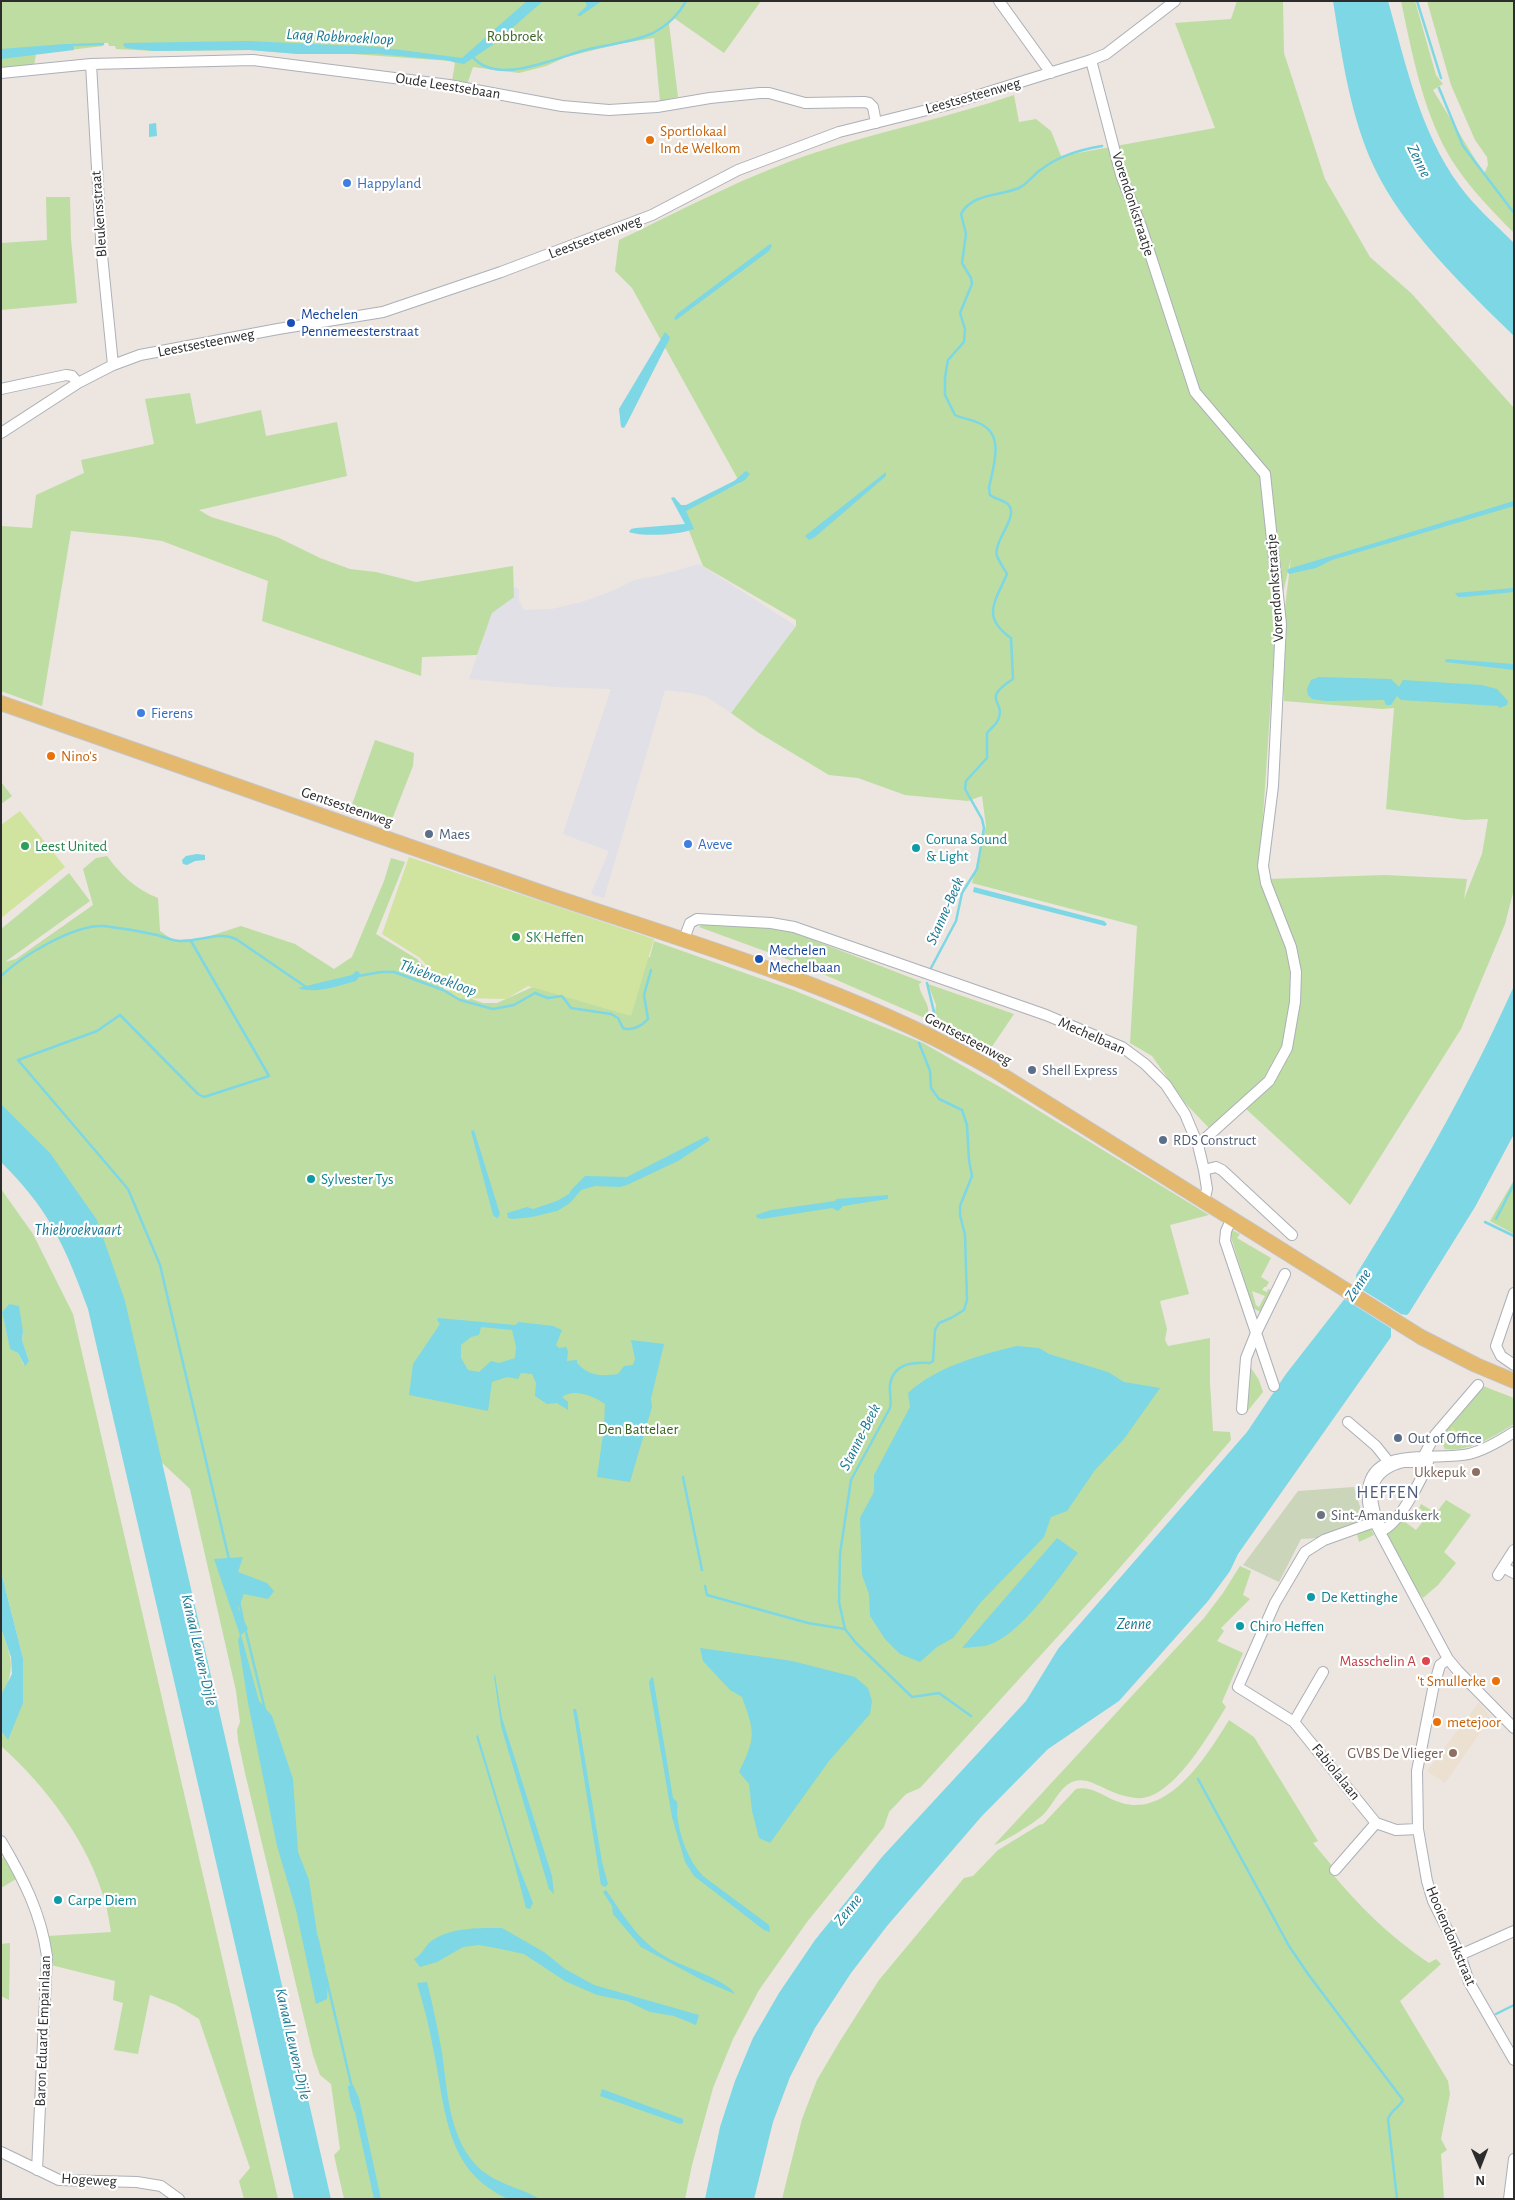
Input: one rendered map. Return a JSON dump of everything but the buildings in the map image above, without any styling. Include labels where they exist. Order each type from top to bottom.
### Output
[{"type":"main road","name":"Gentsesteenweg","points":[[1,703],[509,881],[684,939],[838,995],[951,1046],[1020,1086],[1397,1322],[1452,1354],[1514,1381]]},
{"type":"main road","points":[[1,713],[17,709]]},
{"type":"street","points":[[999,1],[1051,74]]},
{"type":"street","name":"Leestsesteenweg","points":[[1,433],[78,383],[113,365],[140,355],[384,312],[652,215],[738,170],[839,132],[947,105],[1091,60],[1106,54],[1175,1]]},
{"type":"street","name":"Oude Leestsebaan","points":[[1,73],[91,64],[253,60],[449,84],[562,106],[609,110],[657,107],[710,98],[760,93],[768,93],[805,103],[869,102],[876,123]]},
{"type":"street","name":"Vorendonkstraatje","points":[[1091,60],[1121,175],[1141,226],[1195,392],[1265,474],[1280,624],[1273,786],[1264,866],[1266,883],[1291,946],[1296,972],[1295,1002],[1287,1048],[1269,1081],[1198,1145]]},
{"type":"street","name":"Bleukensstraat","points":[[91,64],[101,246],[113,365]]},
{"type":"street","points":[[1,389],[66,375],[72,376],[78,383]]},
{"type":"street","name":"Mechelbaan","points":[[684,939],[690,923],[697,919],[771,923],[794,927],[1046,1015],[1122,1047],[1145,1064],[1166,1084],[1185,1114],[1198,1145],[1204,1170],[1207,1189],[1204,1201]]},
{"type":"street","points":[[1204,1170],[1216,1167],[1222,1170],[1292,1235]]},
{"type":"street","points":[[1232,1218],[1226,1231],[1225,1241],[1274,1386]]},
{"type":"street","points":[[1242,1410],[1245,1367],[1256,1333],[1285,1274]]},
{"type":"street","points":[[1514,1293],[1498,1335],[1496,1346],[1501,1356],[1514,1365]]},
{"type":"street","points":[[1422,1460],[1435,1435],[1478,1384]]},
{"type":"street","points":[[1348,1422],[1376,1446],[1388,1461]]},
{"type":"street","points":[[1513,1434],[1470,1454],[1398,1463],[1388,1467],[1378,1476],[1371,1491],[1371,1503],[1376,1521],[1448,1659],[1514,1728]]},
{"type":"street","points":[[1397,1458],[1428,1462],[1399,1516],[1388,1528],[1382,1530],[1370,1512],[1366,1495],[1370,1480],[1378,1469],[1388,1461],[1397,1458]]},
{"type":"street","name":"Fabiolalaan","points":[[1376,1521],[1324,1540],[1305,1552],[1276,1603],[1238,1687],[1294,1722],[1376,1824]]},
{"type":"street","points":[[1514,1550],[1500,1571],[1514,1573]]},
{"type":"street","name":"Hooiendonkstraat","points":[[1448,1659],[1440,1665],[1433,1688],[1417,1771],[1418,1829],[1427,1881],[1433,1901],[1460,1956],[1469,1982],[1514,2060]]},
{"type":"street","points":[[1294,1722],[1323,1672]]},
{"type":"street","points":[[1335,1870],[1376,1824],[1396,1830],[1418,1829]]},
{"type":"street","name":"Baron Eduard Empainlaan","points":[[1,1841],[29,1890],[41,1925],[47,1956],[37,2170]]},
{"type":"street","points":[[1460,1956],[1514,1930]]},
{"type":"street","name":"Hogeweg","points":[[1,2152],[50,2177],[69,2181],[137,2182],[161,2186],[179,2199]]},
{"type":"street","points":[[1509,2199],[1514,2159]]},
{"type":"shaded area","points":[[699,564],[796,626],[731,713],[707,697],[665,690],[604,898],[591,894],[609,851],[563,834],[611,689],[557,687],[469,679],[501,587],[513,586],[519,589],[519,601],[524,610],[552,609],[582,602],[615,590],[634,580],[657,576]]},
{"type":"shaded area","name":"GVBS De Vlieger","points":[[1479,1702],[1492,1719],[1484,1727],[1445,1783],[1427,1771]]},
{"type":"green space","name":"Robbroek","points":[[1,1],[761,1],[724,53],[674,18],[669,24],[678,97],[660,101],[654,38],[618,44],[566,57],[546,66],[519,73],[473,67],[467,85],[452,81],[455,63],[451,61],[352,54],[297,54],[252,50],[154,51],[116,49],[115,46],[109,46],[108,43],[103,43],[103,46],[36,54],[34,66],[1,70]]},
{"type":"green space","points":[[1237,1],[1283,1],[1284,53],[1325,179],[1370,257],[1411,293],[1514,408],[1514,889],[1505,924],[1461,1029],[1350,1205],[1244,1107],[1210,1129],[1185,1103],[1152,1056],[1130,1043],[1137,926],[972,883],[986,826],[982,796],[968,801],[905,795],[858,778],[829,775],[759,733],[731,713],[796,626],[796,620],[703,566],[681,511],[740,483],[632,288],[615,271],[619,240],[742,181],[817,152],[1014,95],[1019,122],[1036,119],[1051,131],[1061,156],[1215,128],[1175,23],[1231,19]],"holes":[[[1291,558],[1283,624],[1284,701],[1382,709],[1394,708],[1386,809],[1465,820],[1488,819],[1482,854],[1464,899],[1467,879],[1385,875],[1268,879],[1286,944],[1259,875],[1276,624]]]},
{"type":"green space","points":[[1401,1],[1415,1],[1436,75],[1443,84],[1433,90],[1484,174],[1488,165],[1487,157],[1475,140],[1451,85],[1427,1],[1514,1],[1514,233],[1462,175],[1439,136],[1431,118],[1419,79]]},
{"type":"green space","points":[[46,197],[70,197],[71,239],[77,303],[1,310],[1,243],[47,240]]},
{"type":"green space","points":[[190,393],[196,424],[261,410],[266,436],[337,422],[347,476],[199,510],[211,517],[277,537],[320,558],[350,569],[376,572],[416,582],[513,566],[514,597],[492,613],[477,655],[422,657],[421,676],[262,621],[268,581],[162,541],[71,531],[42,706],[1,691],[1,526],[32,528],[36,495],[84,473],[81,460],[154,444],[145,399]]},
{"type":"green space","points":[[375,740],[414,753],[413,766],[389,827],[349,813]]},
{"type":"green space","points":[[1,782],[12,796],[1,804]]},
{"type":"green space","name":"Leest United","points":[[20,811],[65,867],[1,918],[1,825]]},
{"type":"green space","name":"Den Battelaer","points":[[107,856],[129,881],[158,898],[160,931],[173,940],[204,938],[241,926],[295,944],[334,969],[352,957],[384,881],[391,858],[405,862],[376,934],[417,959],[444,989],[483,1003],[497,1003],[535,986],[612,964],[650,957],[654,941],[793,990],[923,1043],[1005,1090],[1209,1215],[1170,1225],[1189,1294],[1160,1301],[1167,1329],[1165,1340],[1168,1346],[1210,1338],[1213,1431],[1230,1432],[1231,1440],[1110,1579],[920,1788],[906,1794],[889,1812],[884,1827],[807,1922],[759,1990],[733,2039],[713,2088],[692,2165],[685,2199],[344,2199],[334,2155],[340,2149],[331,2084],[320,2075],[313,2055],[245,1773],[238,1740],[237,1730],[240,1722],[236,1691],[190,1489],[158,1459],[1,1104],[1,929],[69,873],[90,901],[5,962],[16,959],[93,905],[83,869],[96,858]]},
{"type":"green space","name":"SK Heffen","points":[[409,857],[654,939],[631,1016],[528,986],[506,999],[456,998],[420,958],[382,934]]},
{"type":"green space","points":[[703,923],[750,925],[790,931],[922,982],[919,984],[928,1010],[927,1019],[795,962],[699,927]]},
{"type":"green space","points":[[928,984],[1014,1014],[989,1051],[934,1022],[936,1005]]},
{"type":"green space","points":[[1514,1180],[1514,1234],[1490,1221]]},
{"type":"green space","points":[[1,1189],[33,1234],[73,1314],[278,2199],[244,2199],[239,2181],[250,2168],[199,2019],[176,2005],[150,1995],[138,2054],[114,2050],[123,2003],[113,2000],[115,1981],[51,1965],[48,1936],[111,1932],[106,1905],[98,1880],[77,1837],[34,1779],[1,1746],[1,1731],[8,1739],[23,1658],[1,1572]],"holes":[[[9,1304],[23,1331],[22,1340],[29,1361],[24,1365],[18,1353],[10,1348],[2,1312]]]},
{"type":"green space","points":[[1232,1230],[1240,1234],[1237,1238],[1271,1258],[1261,1277],[1269,1282],[1262,1290],[1267,1292],[1268,1289],[1275,1291],[1264,1314],[1253,1308],[1230,1234]],"holes":[[[1252,1291],[1265,1296],[1259,1307],[1256,1305]]]},
{"type":"green space","points":[[1249,1365],[1259,1380],[1263,1392],[1246,1413]]},
{"type":"green space","points":[[1483,1386],[1514,1398],[1514,1424],[1472,1446],[1445,1449],[1442,1443],[1439,1445],[1438,1437]]},
{"type":"green space","points":[[1452,1427],[1466,1439],[1452,1444],[1449,1441]]},
{"type":"green space","points":[[1354,1487],[1364,1520],[1321,1538],[1301,1539],[1279,1582],[1243,1565],[1298,1491]]},
{"type":"green space","points":[[1446,1500],[1471,1515],[1444,1552],[1456,1563],[1438,1585],[1423,1598],[1414,1587],[1382,1530],[1397,1516],[1416,1530],[1425,1519],[1419,1514],[1422,1510],[1419,1508],[1421,1504],[1436,1513]]},
{"type":"green space","points":[[1371,1529],[1374,1535],[1359,1542],[1357,1534]]},
{"type":"green space","points":[[1240,1566],[1251,1571],[1243,1595],[1250,1599],[1221,1628],[1224,1631],[1217,1641],[1243,1653],[1222,1702],[1226,1707],[1180,1774],[1155,1794],[1143,1798],[1119,1794],[1084,1781],[1075,1781],[1062,1789],[1043,1815],[1012,1836],[994,1845],[1204,1618]]},
{"type":"green space","points":[[1,1628],[11,1662],[10,1676],[3,1695],[1,1695]]},
{"type":"green space","points":[[1229,1720],[1254,1737],[1318,1841],[1313,1843],[1333,1867],[1330,1871],[1341,1884],[1364,1909],[1401,1943],[1429,1963],[1436,1959],[1441,1964],[1400,2001],[1448,2081],[1450,2094],[1441,2139],[1447,2150],[1441,2154],[1444,2199],[782,2199],[802,2119],[817,2080],[879,1980],[964,1878],[973,1876],[998,1850],[1043,1824],[1076,1789],[1088,1789],[1122,1803],[1140,1805],[1156,1801],[1186,1780],[1199,1765]]},
{"type":"green space","points":[[4,1857],[16,1879],[1,1888],[1,1859]]},
{"type":"green space","points":[[10,1943],[9,2000],[1,1996],[1,1944]]},
{"type":"water","points":[[527,1],[543,1],[494,44],[464,64],[444,60],[378,54],[298,54],[249,50],[154,51],[126,48],[123,45],[124,43],[248,41],[378,47],[462,58]]},
{"type":"water","points":[[585,1],[602,1],[580,16],[577,15],[587,6]]},
{"type":"water","name":"Zenne","points":[[1333,1],[1388,1],[1408,73],[1424,120],[1445,164],[1478,208],[1514,243],[1514,336],[1436,257],[1401,213],[1386,190],[1366,147],[1353,106]]},
{"type":"water","points":[[73,44],[74,50],[1,59],[1,49]]},
{"type":"water","points":[[156,123],[157,136],[149,137],[149,124]]},
{"type":"water","points":[[770,244],[772,245],[769,251],[676,320],[674,319],[677,314]]},
{"type":"water","points":[[665,332],[670,337],[669,340],[627,423],[624,428],[621,427],[619,409]]},
{"type":"water","points":[[746,471],[750,474],[745,480],[686,511],[694,529],[661,535],[629,532],[631,529],[636,528],[685,524],[671,498],[674,497],[681,505],[686,505],[734,481]]},
{"type":"water","points":[[886,472],[886,476],[815,537],[809,540],[805,536]]},
{"type":"water","points":[[1514,501],[1514,506],[1332,560],[1316,568],[1289,574],[1287,571],[1288,569]]},
{"type":"water","points":[[1514,588],[1514,592],[1464,597],[1458,597],[1455,593]]},
{"type":"water","points":[[1446,659],[1514,664],[1514,670],[1445,662]]},
{"type":"water","points":[[1319,677],[1391,679],[1399,687],[1403,680],[1482,685],[1497,689],[1508,701],[1507,705],[1499,708],[1498,706],[1401,700],[1397,696],[1391,705],[1386,705],[1384,700],[1326,701],[1312,699],[1308,695],[1307,689],[1311,680]]},
{"type":"water","points":[[205,855],[205,860],[195,861],[187,865],[183,864],[182,860],[186,856]]},
{"type":"water","points":[[974,887],[1104,921],[1107,924],[1105,926],[973,892]]},
{"type":"water","points":[[356,971],[360,975],[356,981],[320,990],[298,988],[352,975]]},
{"type":"water","name":"Zenne","points":[[1514,986],[1514,1134],[1475,1207],[1409,1313],[1407,1315],[1400,1314],[1391,1328],[1391,1337],[1238,1554],[1230,1571],[1208,1601],[1119,1701],[1048,1749],[981,1817],[887,1926],[851,1973],[815,2028],[790,2077],[773,2122],[754,2199],[705,2199],[720,2127],[735,2081],[753,2038],[779,1993],[815,1940],[882,1857],[1026,1701],[1058,1649],[1247,1432],[1286,1374],[1357,1283],[1356,1275],[1440,1134],[1497,1024]]},
{"type":"water","name":"Thiebroekvaart","points":[[1,1104],[50,1153],[97,1220],[125,1301],[331,2199],[294,2199],[88,1309],[77,1279],[49,1221],[30,1194],[1,1162]]},
{"type":"water","points":[[474,1130],[500,1214],[498,1218],[493,1215],[471,1131]]},
{"type":"water","points":[[707,1136],[710,1140],[678,1161],[627,1185],[620,1187],[595,1186],[581,1190],[570,1203],[557,1211],[532,1217],[508,1218],[507,1213],[527,1207],[533,1209],[557,1201],[569,1194],[585,1176],[627,1177]]},
{"type":"water","points":[[888,1195],[888,1199],[843,1206],[838,1211],[832,1208],[762,1219],[757,1218],[756,1215],[771,1210],[835,1201],[836,1199]]},
{"type":"water","points":[[9,1304],[19,1306],[23,1331],[22,1340],[29,1361],[25,1366],[18,1353],[10,1349],[2,1312]]},
{"type":"water","points":[[438,1318],[515,1325],[519,1322],[553,1326],[562,1330],[556,1345],[559,1348],[566,1347],[568,1351],[567,1361],[577,1360],[577,1363],[586,1371],[601,1375],[618,1374],[624,1366],[633,1365],[635,1359],[631,1340],[664,1344],[651,1399],[652,1407],[630,1482],[597,1477],[604,1428],[605,1404],[590,1396],[572,1393],[562,1397],[568,1402],[568,1410],[557,1403],[547,1404],[535,1396],[536,1383],[532,1374],[521,1373],[518,1379],[507,1377],[492,1382],[488,1411],[409,1395],[413,1364],[440,1324],[437,1320]],"holes":[[[481,1327],[512,1330],[516,1347],[515,1358],[499,1363],[491,1361],[479,1372],[468,1370],[461,1358],[461,1345],[471,1337],[479,1335]]]},
{"type":"water","points":[[1017,1346],[1039,1348],[1049,1354],[1108,1372],[1124,1382],[1160,1388],[1124,1439],[1095,1470],[1067,1511],[1051,1517],[1044,1537],[981,1602],[953,1638],[937,1647],[920,1662],[900,1654],[885,1639],[870,1616],[869,1594],[862,1575],[860,1518],[874,1492],[874,1475],[910,1407],[908,1393],[931,1376],[945,1369],[988,1353]]},
{"type":"water","points":[[1057,1538],[1078,1553],[1036,1607],[1011,1632],[998,1641],[985,1646],[962,1648]]},
{"type":"water","points":[[243,1557],[238,1572],[267,1583],[274,1591],[268,1599],[244,1594],[238,1608],[248,1629],[241,1635],[259,1701],[272,1716],[293,1779],[298,1852],[309,1880],[320,1953],[328,1979],[327,1999],[316,2004],[296,1910],[277,1846],[248,1703],[238,1640],[240,1635],[214,1559]]},
{"type":"water","points":[[1,1572],[23,1658],[23,1703],[8,1740],[1,1731],[1,1695],[12,1674],[11,1657],[1,1628]]},
{"type":"water","points":[[700,1648],[792,1661],[855,1677],[868,1688],[872,1701],[870,1714],[829,1761],[770,1843],[759,1838],[752,1811],[749,1784],[739,1772],[748,1751],[752,1735],[742,1697],[730,1690],[703,1661]]},
{"type":"water","points":[[495,1675],[502,1718],[552,1876],[554,1894],[549,1889],[501,1726]]},
{"type":"water","points":[[653,1677],[673,1798],[677,1802],[680,1830],[685,1847],[693,1863],[703,1876],[769,1925],[770,1932],[764,1930],[694,1876],[685,1862],[672,1817],[649,1683]]},
{"type":"water","points":[[573,1709],[576,1709],[578,1718],[602,1862],[608,1884],[605,1887],[601,1885]]},
{"type":"water","points":[[478,1735],[515,1857],[533,1903],[530,1909],[526,1908],[476,1736]]},
{"type":"water","points":[[606,1890],[630,1924],[648,1944],[670,1959],[720,1982],[735,1994],[702,1980],[641,1947],[613,1914],[612,1906],[603,1892]]},
{"type":"water","points":[[502,1928],[544,1952],[565,1969],[594,1985],[699,2015],[696,2025],[674,2016],[650,2012],[627,2001],[597,1995],[565,1981],[524,1954],[479,1945],[463,1947],[437,1962],[420,1967],[414,1959],[430,1942],[446,1933],[464,1929]]},
{"type":"water","points":[[427,1982],[452,2116],[462,2145],[470,2158],[488,2175],[540,2199],[509,2199],[504,2197],[474,2176],[463,2161],[455,2144],[444,2108],[429,2026],[417,1983]]},
{"type":"water","points":[[353,2085],[359,2098],[381,2199],[374,2199],[355,2112],[351,2103],[348,2086]]},
{"type":"water","points":[[602,2089],[683,2119],[683,2123],[680,2124],[600,2096]]},
{"type":"pier","points":[[1353,1284],[1401,1314],[1392,1329],[1343,1298]]},
{"type":"waterway","points":[[472,56],[483,65],[496,69],[512,70],[545,63],[589,49],[630,41],[653,33],[672,20],[686,1]]},
{"type":"waterway","points":[[1417,1],[1441,78]]},
{"type":"waterway","name":"Laag Robbroekloop","points":[[72,45],[103,44]]},
{"type":"waterway","points":[[1439,88],[1463,146],[1514,213]]},
{"type":"waterway","name":"Stanne-Beek","points":[[931,968],[956,921],[962,893],[977,869],[984,828],[982,819],[965,789],[966,781],[987,758],[987,733],[997,722],[1000,713],[996,696],[1003,686],[1013,679],[1011,638],[996,623],[993,616],[995,601],[1007,574],[997,556],[998,544],[1011,512],[1009,505],[990,495],[989,488],[996,453],[995,444],[993,436],[988,429],[978,422],[955,415],[945,395],[945,377],[948,360],[964,342],[965,329],[960,313],[972,284],[971,278],[962,263],[966,234],[961,214],[972,202],[1022,187],[1039,171],[1061,158],[1102,146]]},
{"type":"waterway","name":"Thiebroekloop","points":[[1,976],[22,959],[49,943],[78,930],[104,926],[144,932],[179,941],[215,936],[236,939],[306,987]]},
{"type":"waterway","points":[[191,941],[269,1076],[204,1097],[198,1094],[120,1015],[97,1031],[18,1060],[128,1189],[160,1265],[229,1559]]},
{"type":"waterway","name":"Thiebroekloop","points":[[358,976],[394,972],[443,990],[460,1000],[493,1009],[514,1005],[535,993],[548,998],[562,996],[571,1008],[611,1014],[618,1018],[623,1028],[630,1029],[640,1026],[648,1019],[644,995],[651,970]]},
{"type":"waterway","name":"Stanne-Beek","points":[[927,983],[934,1012],[929,1025]]},
{"type":"waterway","name":"Stanne-Beek","points":[[919,1043],[930,1071],[931,1088],[939,1099],[962,1110],[967,1125],[972,1176],[960,1206],[960,1215],[965,1235],[967,1300],[964,1310],[939,1323],[935,1330],[933,1361],[930,1363],[905,1365],[899,1368],[892,1378],[890,1385],[890,1408],[851,1480],[840,1554],[839,1602],[845,1629],[856,1643],[912,1697],[939,1693],[971,1716]]},
{"type":"waterway","points":[[1496,1219],[1514,1184]]},
{"type":"waterway","points":[[1485,1222],[1514,1236]]},
{"type":"waterway","points":[[683,1477],[702,1570]]},
{"type":"waterway","points":[[705,1586],[707,1595],[808,1623],[845,1629]]},
{"type":"waterway","points":[[239,1601],[243,1620]]},
{"type":"waterway","points":[[245,1628],[265,1710]]},
{"type":"waterway","points":[[1198,1779],[1289,1946],[1403,2100],[1388,2119],[1397,2199]]},
{"type":"waterway","points":[[317,1937],[324,1968]]},
{"type":"waterway","points":[[327,1981],[352,2088]]},
{"type":"waterway","points":[[1496,2014],[1514,2005]]},
{"type":"place","name":"Sportlokaal In de Welkom","points":[[650,140]]},
{"type":"place","name":"Happyland","points":[[347,183]]},
{"type":"place","name":"Mechelen Pennemeesterstraat","points":[[291,323]]},
{"type":"place","name":"Fierens","points":[[141,713]]},
{"type":"place","name":"Nino's","points":[[51,756]]},
{"type":"place","name":"Maes","points":[[429,834]]},
{"type":"place","name":"Aveve","points":[[688,844]]},
{"type":"place","name":"Leest United","points":[[25,846]]},
{"type":"place","name":"Coruna Sound & Light","points":[[916,848]]},
{"type":"place","name":"SK Heffen","points":[[516,937]]},
{"type":"place","name":"Mechelen Mechelbaan","points":[[759,959]]},
{"type":"place","name":"Shell Express","points":[[1032,1070]]},
{"type":"place","name":"RDS Construct","points":[[1163,1140]]},
{"type":"place","name":"Sylvester Tys","points":[[311,1179]]},
{"type":"place","name":"Out of Office","points":[[1398,1438]]},
{"type":"place","name":"Ukkepuk","points":[[1476,1472]]},
{"type":"place","name":"Sint-Amanduskerk","points":[[1321,1515]]},
{"type":"place","name":"De Kettinghe","points":[[1311,1597]]},
{"type":"place","name":"Chiro Heffen","points":[[1240,1626]]},
{"type":"place","name":"Masschelin A","points":[[1426,1661]]},
{"type":"place","name":"'t Smullerke","points":[[1496,1681]]},
{"type":"place","name":"metejoor","points":[[1437,1722]]},
{"type":"place","name":"GVBS De Vlieger","points":[[1453,1753]]},
{"type":"place","name":"Carpe Diem","points":[[58,1900]]},
{"type":"district","name":"HEFFEN","points":[[1388,1493]]},
{"type":"water label","name":"Kanaal Leuven-Dijle","points":[[199,1650]]},
{"type":"water label","name":"Kanaal Leuven-Dijle","points":[[293,2044]]}]
